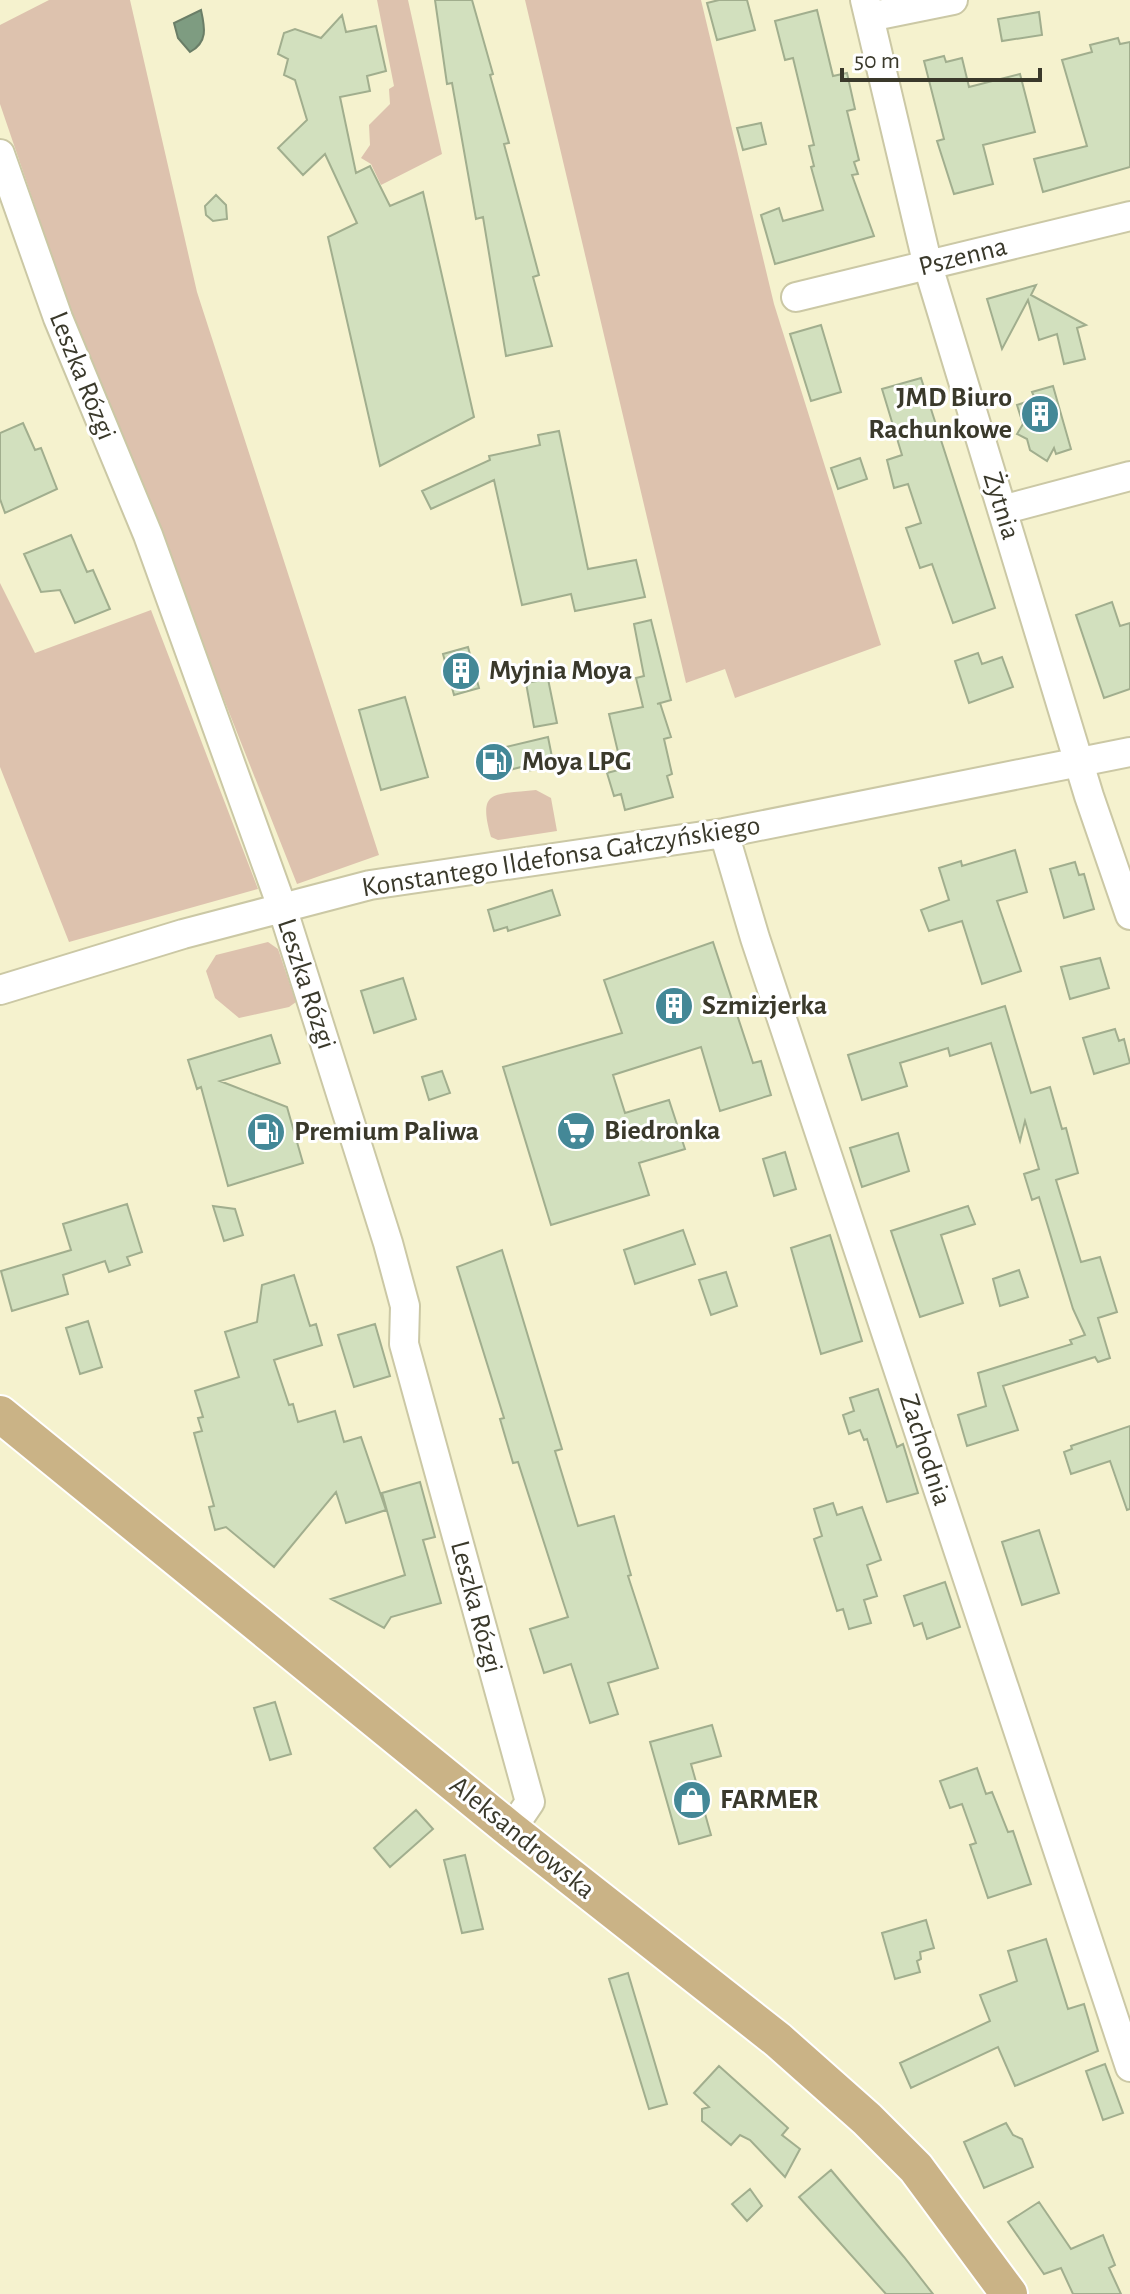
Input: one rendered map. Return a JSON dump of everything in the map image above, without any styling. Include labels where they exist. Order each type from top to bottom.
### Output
[{"type":"main road","name":"Aleksandrowska","points":[[0,1414],[511,1830],[778,2040],[867,2119],[927,2181],[1009,2294]]},
{"type":"street","points":[[867,8],[953,0]]},
{"type":"street","name":"Żytnia","points":[[867,8],[928,266],[1079,762],[1130,915]]},
{"type":"street","name":"Leszka Rózgi","points":[[0,154],[58,318],[148,535],[282,907],[388,1243],[405,1306],[404,1344],[530,1802],[511,1830]]},
{"type":"street","name":"Pszenna","points":[[796,297],[1130,216]]},
{"type":"street","points":[[1002,510],[1130,476]]},
{"type":"street","name":"Konstantego Ildefonsa Gałczyńskiego","points":[[0,990],[282,907],[370,885],[724,833],[1130,752]]},
{"type":"street","name":"Zachodnia","points":[[724,833],[752,929],[1130,2067]]},
{"type":"shaded area","points":[[49,0],[130,0],[197,292],[379,855],[297,884],[73,318],[0,104],[0,25]]},
{"type":"shaded area","points":[[377,0],[408,0],[442,154],[381,185],[371,164],[361,158],[370,145],[369,125],[390,104],[389,89],[394,86]]},
{"type":"shaded area","points":[[525,0],[701,0],[774,304],[881,645],[735,698],[725,669],[686,683]]},
{"type":"shaded area","points":[[201,10],[202,39],[190,52],[178,38],[174,23]]},
{"type":"shaded area","points":[[0,583],[35,653],[151,610],[258,889],[69,942],[0,767]]},
{"type":"shaded area","points":[[536,790],[551,798],[557,831],[498,840],[491,837],[486,810],[492,797]]},
{"type":"shaded area","points":[[268,942],[278,949],[296,1002],[289,1007],[239,1018],[215,998],[206,971],[216,955]]},
{"type":"building","points":[[435,0],[472,0],[509,143],[504,144],[539,275],[533,277],[552,346],[506,356],[483,217],[476,219],[452,83],[447,84]]},
{"type":"building","points":[[747,0],[755,30],[717,40],[707,3]]},
{"type":"building","points":[[817,10],[833,76],[847,73],[855,109],[847,111],[859,160],[854,162],[858,174],[852,175],[874,236],[775,264],[761,215],[779,208],[783,221],[823,210],[811,167],[814,166],[809,146],[814,145],[793,58],[785,60],[775,21]]},
{"type":"building","points":[[1039,12],[1042,35],[1002,41],[998,19]]},
{"type":"building","points":[[342,15],[346,32],[376,26],[386,71],[367,76],[370,91],[340,97],[356,173],[370,166],[390,206],[423,192],[474,417],[380,466],[328,237],[357,223],[325,154],[303,175],[278,148],[307,120],[295,80],[284,75],[288,59],[278,54],[284,33],[295,29],[321,38]]},
{"type":"building","points":[[1118,38],[1120,44],[1130,42],[1130,167],[1043,192],[1034,159],[1087,146],[1062,60],[1092,52],[1090,45]]},
{"type":"building","points":[[944,56],[946,62],[962,58],[969,87],[1020,74],[1035,132],[983,145],[993,184],[954,194],[937,141],[944,139],[924,61]]},
{"type":"building","points":[[761,123],[766,144],[743,150],[737,128]]},
{"type":"building","points":[[216,195],[226,205],[227,219],[213,221],[206,215],[205,206]]},
{"type":"building","points":[[1036,285],[1031,295],[1086,325],[1077,328],[1085,359],[1064,364],[1057,334],[1039,340],[1028,300],[1002,349],[987,299]]},
{"type":"building","points":[[821,325],[841,392],[811,401],[790,334]]},
{"type":"building","points":[[921,378],[995,608],[953,623],[932,564],[920,568],[906,528],[921,523],[908,484],[894,488],[887,460],[902,455],[882,389]]},
{"type":"building","name":"JMD Biuro Rachunkowe","points":[[1053,386],[1071,449],[1056,454],[1054,448],[1047,461],[1030,450],[1027,439],[1017,434],[1023,424],[1017,405],[1035,399],[1032,392]]},
{"type":"building","points":[[23,423],[35,450],[41,448],[57,489],[5,513],[0,499],[0,433]]},
{"type":"building","points":[[559,431],[588,569],[636,560],[645,597],[575,611],[571,594],[522,605],[494,480],[431,509],[422,491],[490,460],[489,456],[540,445],[538,435]]},
{"type":"building","points":[[860,458],[867,479],[838,489],[831,468]]},
{"type":"building","points":[[71,535],[87,572],[93,570],[110,609],[75,623],[60,590],[41,592],[24,554]]},
{"type":"building","points":[[1112,602],[1120,626],[1130,623],[1130,689],[1104,698],[1076,615]]},
{"type":"building","points":[[651,620],[671,700],[660,703],[671,737],[664,739],[672,774],[667,776],[673,797],[625,810],[621,794],[614,796],[607,773],[622,769],[609,714],[643,707],[636,678],[644,676],[634,624]]},
{"type":"building","name":"Myjnia Moya","points":[[468,647],[479,688],[454,695],[443,654]]},
{"type":"building","points":[[978,653],[982,664],[1002,657],[1013,687],[969,703],[955,661]]},
{"type":"building","points":[[548,679],[557,723],[534,727],[526,683]]},
{"type":"building","points":[[405,697],[428,777],[381,790],[359,710]]},
{"type":"building","points":[[548,737],[554,767],[526,771],[525,766],[482,777],[477,754]]},
{"type":"building","points":[[1015,850],[1027,892],[997,901],[1021,971],[982,984],[962,921],[929,931],[921,910],[949,900],[939,868],[961,861],[962,866]]},
{"type":"building","points":[[1075,862],[1079,875],[1084,874],[1094,909],[1064,918],[1050,869]]},
{"type":"building","points":[[552,890],[560,915],[508,931],[507,927],[494,931],[488,910]]},
{"type":"building","points":[[713,942],[753,1063],[761,1061],[771,1095],[720,1111],[701,1047],[613,1075],[625,1113],[669,1100],[685,1149],[639,1163],[649,1195],[551,1225],[503,1067],[622,1033],[604,980]]},
{"type":"building","points":[[1100,958],[1109,988],[1070,999],[1061,967]]},
{"type":"building","points":[[403,978],[416,1019],[374,1033],[361,991]]},
{"type":"building","points":[[1005,1006],[1031,1093],[1050,1087],[1062,1129],[1066,1128],[1078,1173],[1056,1180],[1081,1262],[1100,1257],[1117,1312],[1098,1318],[1110,1358],[1098,1362],[1095,1357],[1003,1386],[1018,1430],[967,1446],[958,1415],[986,1406],[978,1373],[1072,1344],[1070,1340],[1085,1335],[1073,1309],[1039,1197],[1032,1200],[1024,1174],[1039,1169],[1025,1121],[1020,1141],[991,1043],[950,1056],[948,1048],[900,1063],[907,1086],[862,1100],[848,1055]]},
{"type":"building","points":[[1115,1029],[1119,1041],[1124,1039],[1130,1063],[1094,1074],[1083,1038]]},
{"type":"building","points":[[271,1035],[280,1063],[220,1081],[287,1107],[303,1163],[228,1186],[201,1087],[197,1089],[188,1060]]},
{"type":"building","points":[[442,1071],[450,1093],[429,1100],[422,1077]]},
{"type":"building","points":[[898,1133],[909,1171],[862,1187],[850,1148]]},
{"type":"building","points":[[785,1152],[796,1189],[774,1196],[763,1159]]},
{"type":"building","points":[[127,1204],[142,1252],[127,1257],[130,1265],[109,1272],[105,1261],[63,1275],[68,1294],[12,1311],[1,1271],[71,1250],[63,1224]]},
{"type":"building","points":[[213,1206],[235,1209],[243,1235],[224,1241]]},
{"type":"building","points":[[968,1206],[975,1224],[941,1235],[963,1303],[920,1317],[891,1231]]},
{"type":"building","points":[[683,1230],[695,1264],[635,1284],[624,1250]]},
{"type":"building","points":[[830,1235],[862,1341],[821,1354],[791,1248]]},
{"type":"building","points":[[502,1250],[562,1449],[555,1451],[578,1526],[614,1516],[631,1575],[628,1576],[658,1668],[608,1683],[618,1714],[590,1723],[571,1664],[544,1673],[530,1629],[568,1617],[518,1462],[513,1463],[500,1419],[504,1418],[457,1267]]},
{"type":"building","points":[[1019,1270],[1028,1297],[1000,1306],[993,1279]]},
{"type":"building","points":[[726,1272],[737,1306],[711,1315],[699,1280]]},
{"type":"building","points":[[294,1275],[310,1326],[316,1324],[322,1345],[274,1360],[289,1405],[293,1404],[298,1422],[335,1411],[344,1442],[361,1437],[386,1510],[346,1523],[336,1492],[274,1567],[226,1527],[215,1530],[209,1507],[214,1506],[194,1433],[202,1431],[198,1418],[203,1417],[195,1391],[239,1377],[225,1332],[257,1322],[262,1285]]},
{"type":"building","points":[[88,1321],[102,1367],[80,1374],[66,1328]]},
{"type":"building","points":[[375,1324],[390,1376],[354,1387],[338,1335]]},
{"type":"building","points":[[878,1389],[897,1447],[903,1444],[918,1493],[887,1502],[867,1439],[864,1440],[860,1430],[849,1434],[843,1415],[854,1411],[850,1398]]},
{"type":"building","points":[[1130,1426],[1130,1509],[1127,1510],[1110,1461],[1071,1474],[1064,1452],[1072,1449],[1071,1446]]},
{"type":"building","points":[[420,1482],[435,1537],[423,1540],[441,1603],[391,1617],[384,1628],[331,1599],[405,1575],[382,1493]]},
{"type":"building","points":[[833,1503],[837,1515],[862,1507],[881,1560],[867,1565],[877,1596],[864,1600],[871,1623],[849,1629],[843,1609],[837,1611],[814,1539],[822,1536],[814,1509]]},
{"type":"building","points":[[1039,1530],[1059,1593],[1022,1605],[1002,1542]]},
{"type":"building","points":[[945,1582],[960,1627],[927,1639],[922,1623],[914,1626],[904,1596]]},
{"type":"building","points":[[275,1702],[291,1754],[270,1760],[254,1708]]},
{"type":"building","points":[[712,1725],[721,1756],[691,1764],[711,1835],[679,1844],[650,1742]]},
{"type":"building","points":[[977,1768],[986,1794],[992,1792],[1008,1832],[1013,1831],[1031,1884],[988,1898],[970,1845],[976,1843],[962,1804],[950,1808],[940,1781]]},
{"type":"building","points":[[416,1810],[433,1829],[390,1867],[374,1848]]},
{"type":"building","points":[[465,1855],[483,1929],[462,1933],[444,1860]]},
{"type":"building","points":[[926,1920],[934,1948],[920,1952],[921,1959],[917,1961],[920,1972],[895,1979],[882,1933]]},
{"type":"building","points":[[1046,1939],[1068,2009],[1084,2004],[1098,2051],[1015,2086],[998,2047],[911,2088],[900,2063],[990,2021],[980,1995],[1017,1981],[1008,1951]]},
{"type":"building","points":[[628,1973],[667,2104],[649,2109],[609,1979]]},
{"type":"building","points":[[1105,2064],[1123,2113],[1103,2120],[1086,2071]]},
{"type":"building","points":[[719,2066],[788,2128],[782,2135],[800,2149],[785,2177],[750,2140],[740,2135],[731,2145],[702,2121],[702,2109],[709,2107],[694,2093]]},
{"type":"building","points":[[1006,2123],[1013,2135],[1022,2139],[1033,2167],[984,2188],[964,2142]]},
{"type":"building","points":[[831,2170],[933,2294],[886,2294],[799,2197]]},
{"type":"building","points":[[750,2189],[762,2206],[747,2221],[732,2204]]},
{"type":"building","points":[[1039,2202],[1071,2249],[1103,2235],[1115,2265],[1109,2268],[1121,2294],[1073,2294],[1061,2268],[1044,2274],[1008,2222]]},
{"type":"place","name":"JMD Biuro Rachunkowe","points":[[1040,414]]},
{"type":"place","name":"Myjnia Moya","points":[[461,671]]},
{"type":"place","name":"Moya LPG","points":[[494,762]]},
{"type":"place","name":"Szmizjerka","points":[[674,1006]]},
{"type":"place","name":"Biedronka","points":[[576,1131]]},
{"type":"place","name":"Premium Paliwa","points":[[266,1132]]},
{"type":"place","name":"FARMER","points":[[692,1800]]}]
